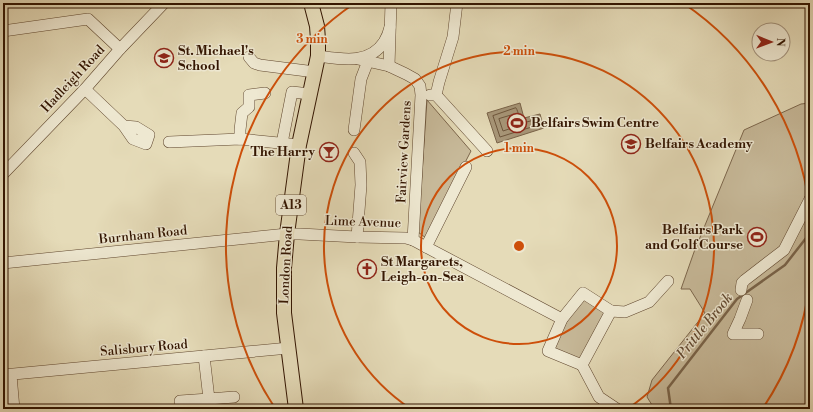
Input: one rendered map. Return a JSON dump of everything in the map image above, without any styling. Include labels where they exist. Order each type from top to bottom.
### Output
[{"type":"main road","name":"London Road","points":[[296,409],[284,314],[284,268],[286,234],[299,145],[318,56],[317,26],[311,3]]},
{"type":"street","name":"Hadleigh Road","points":[[3,174],[120,49],[153,18],[164,3]]},
{"type":"street","points":[[389,66],[392,3]]},
{"type":"street","points":[[436,95],[452,37],[457,3]]},
{"type":"street","points":[[3,30],[88,19],[120,49]]},
{"type":"street","points":[[354,130],[363,60],[384,41],[390,27]]},
{"type":"street","name":"Fairview Gardens","points":[[318,56],[363,60],[389,66],[415,78],[420,86],[422,96],[413,240]]},
{"type":"street","points":[[249,57],[254,63],[260,65],[315,72]]},
{"type":"street","points":[[85,88],[124,126]]},
{"type":"street","points":[[282,143],[292,92],[310,94]]},
{"type":"street","points":[[240,139],[242,113],[249,107],[249,95],[265,93]]},
{"type":"street","points":[[422,96],[436,95]]},
{"type":"street","points":[[436,95],[487,151]]},
{"type":"street","points":[[169,142],[240,139],[299,145]]},
{"type":"street","points":[[354,153],[360,162],[361,185],[357,237]]},
{"type":"street","points":[[426,247],[466,167]]},
{"type":"street","points":[[741,290],[742,283],[745,280],[784,250],[798,224],[809,197]]},
{"type":"street","name":"Lime Avenue","points":[[286,234],[406,238],[413,240],[562,319]]},
{"type":"street","name":"Burnham Road","points":[[3,263],[286,234]]},
{"type":"street","points":[[617,409],[599,397],[582,365],[548,351],[562,319],[582,293],[611,311],[625,312],[650,302],[668,281]]},
{"type":"street","points":[[747,300],[733,334],[758,334]]},
{"type":"street","points":[[582,365],[611,311]]},
{"type":"street","name":"Salisbury Road","points":[[7,375],[289,348]]},
{"type":"street","points":[[204,356],[209,399]]},
{"type":"street","points":[[7,375],[14,409]]},
{"type":"street","points":[[180,401],[234,397]]},
{"type":"shaded area","points":[[427,100],[471,151],[426,238],[418,232]]},
{"type":"shaded area","name":"Belfairs Park and Golf Course","points":[[810,103],[810,409],[652,409],[652,405],[647,397],[652,380],[705,313],[690,289],[681,289],[694,252],[744,130],[801,104]]},
{"type":"shaded area","points":[[583,296],[607,312],[581,363],[551,350],[565,320]]},
{"type":"water","name":"Belfairs Swim Centre","points":[[520,103],[524,118],[540,114],[544,128],[497,143],[487,113]]},
{"type":"waterway","name":"Prittle Brook","points":[[671,409],[668,388],[737,299],[785,265],[810,233]]},
{"type":"place","name":"St. Michael's School","points":[[164,58]]},
{"type":"place","name":"Belfairs Swim Centre","points":[[517,123]]},
{"type":"place","name":"Belfairs Academy","points":[[631,144]]},
{"type":"place","name":"The Harry","points":[[329,152]]},
{"type":"place","name":"Belfairs Park and Golf Course","points":[[757,237]]},
{"type":"place","name":"St Margarets, Leigh-on-Sea","points":[[367,269]]}]
